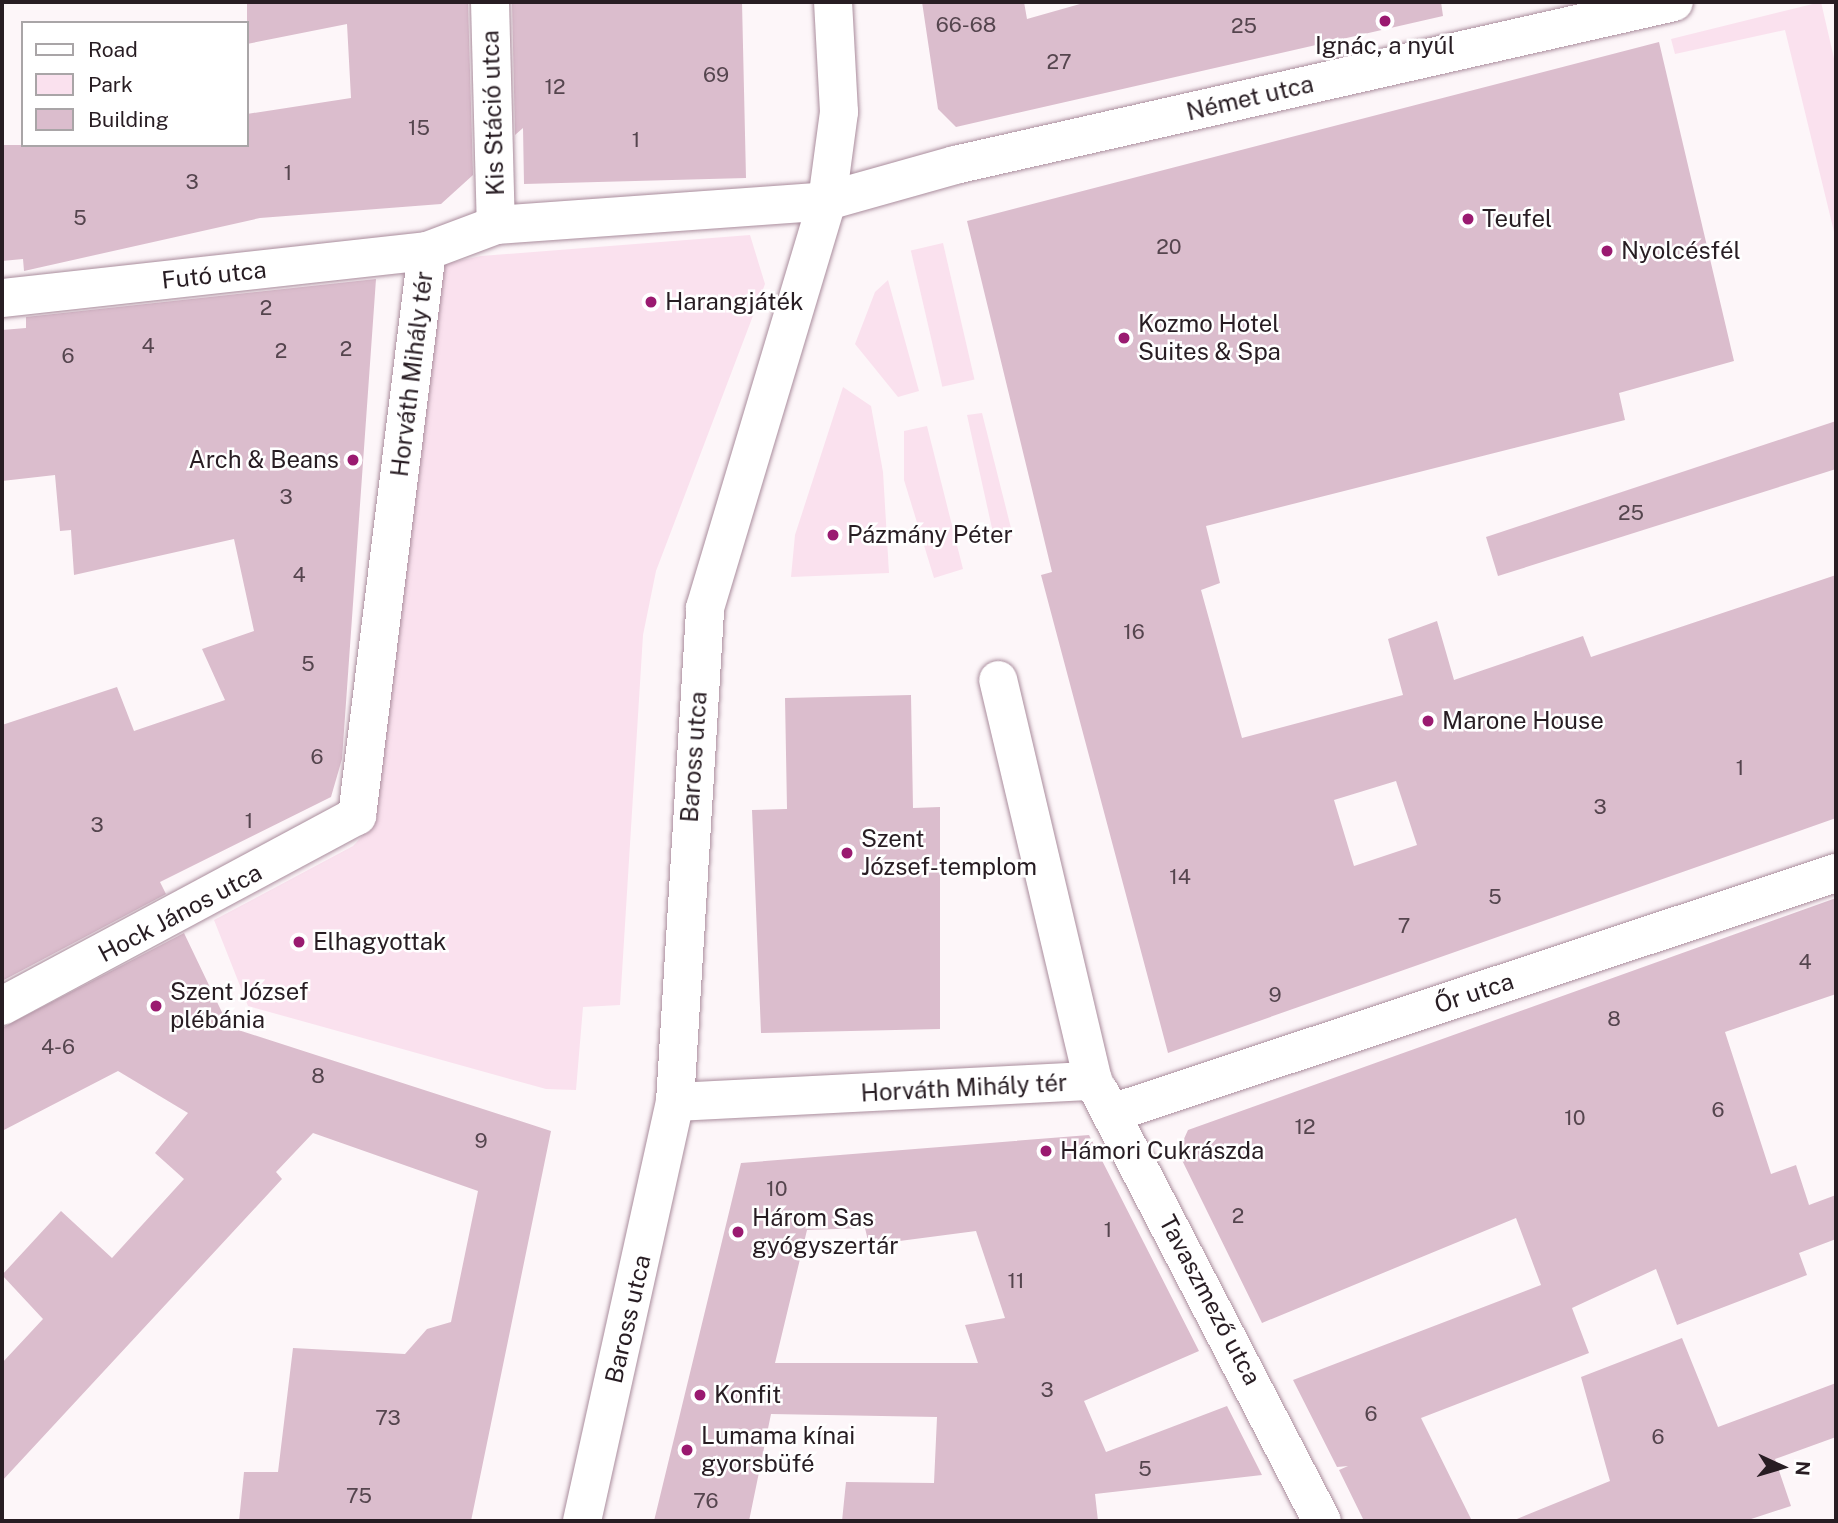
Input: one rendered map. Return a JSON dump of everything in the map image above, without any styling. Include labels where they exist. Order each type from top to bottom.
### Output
[{"type":"street","name":"Kis Stáció utca","points":[[490,2],[496,225]]},
{"type":"street","name":"Baross utca","points":[[582,1521],[675,1102],[705,608],[827,201],[839,111],[833,2]]},
{"type":"street","name":"Német utca","points":[[827,201],[955,165],[1674,2]]},
{"type":"street","name":"Horváth Mihály tér","points":[[357,816],[427,251],[496,225],[827,201]]},
{"type":"street","name":"Futó utca","points":[[2,299],[427,251]]},
{"type":"street","name":"Horváth Mihály tér","points":[[675,1102],[1093,1081],[998,680]]},
{"type":"street","name":"Hock János utca","points":[[2,1006],[357,816]]},
{"type":"street","name":"Őr utca","points":[[1112,1113],[1836,873]]},
{"type":"street","name":"Tavaszmező utca","points":[[1093,1081],[1322,1521]]},
{"type":"green space","points":[[1821,2],[1836,67],[1836,240],[1785,30],[1675,54],[1671,39]]},
{"type":"green space","points":[[750,235],[765,284],[656,571],[643,635],[620,1005],[583,1007],[576,1090],[546,1089],[248,1006],[214,920],[353,846],[368,830],[435,266],[481,256]]},
{"type":"green space","points":[[943,243],[974,379],[942,387],[911,250]]},
{"type":"green space","points":[[888,280],[919,391],[898,397],[855,344],[875,292]]},
{"type":"green space","points":[[843,387],[871,406],[883,472],[889,573],[791,577],[795,535]]},
{"type":"green space","points":[[982,413],[1013,536],[995,542],[967,415]]},
{"type":"green space","points":[[927,426],[963,569],[934,578],[904,480],[904,431]]},
{"type":"building","points":[[247,2],[468,2],[473,175],[441,204],[260,218],[24,271],[23,259],[2,261],[2,145],[248,147],[248,114],[351,98],[347,24],[248,44]]},
{"type":"building","points":[[512,2],[742,2],[746,178],[524,184],[523,128],[515,135]]},
{"type":"building","points":[[922,2],[1024,2],[1027,19],[1087,2],[1441,2],[1443,16],[956,127],[938,109]]},
{"type":"building","points":[[1659,42],[1734,361],[1619,393],[1625,420],[1206,526],[1220,583],[1201,590],[1242,738],[1403,695],[1388,639],[1437,621],[1454,680],[1583,636],[1591,657],[1836,575],[1836,818],[1168,1053],[1041,575],[1052,572],[967,221]],"holes":[[[1396,781],[1417,845],[1354,866],[1334,800]]]},
{"type":"building","points":[[376,279],[342,759],[331,797],[160,882],[166,894],[2,981],[2,725],[117,687],[134,731],[225,700],[202,649],[254,631],[234,539],[74,575],[71,530],[60,531],[55,475],[2,481],[2,330],[26,328],[26,317]]},
{"type":"building","points":[[1836,421],[1836,469],[1498,576],[1486,537]]},
{"type":"building","name":"Szent József-templom","points":[[911,695],[913,808],[940,807],[940,1029],[761,1033],[752,810],[787,809],[785,698]]},
{"type":"building","points":[[1836,898],[1836,994],[1725,1032],[1771,1174],[1796,1165],[1809,1205],[1836,1195],[1836,1239],[1799,1253],[1807,1275],[1677,1325],[1656,1269],[1572,1308],[1589,1353],[1421,1418],[1472,1521],[1364,1521],[1339,1470],[1348,1466],[1337,1467],[1293,1380],[1541,1285],[1516,1218],[1262,1323],[1178,1152],[1188,1130]]},
{"type":"building","points":[[184,933],[229,1027],[551,1131],[471,1521],[239,1521],[244,1472],[278,1472],[293,1348],[405,1354],[427,1329],[451,1322],[478,1191],[313,1133],[276,1172],[282,1179],[2,1481],[2,1363],[43,1319],[2,1275],[61,1211],[112,1258],[184,1179],[155,1153],[188,1113],[118,1071],[2,1131],[2,1028]]},
{"type":"building","points":[[1089,1135],[1199,1351],[1084,1401],[1106,1452],[1227,1406],[1262,1475],[1095,1494],[1098,1521],[842,1521],[846,1482],[934,1483],[937,1417],[771,1414],[749,1521],[654,1521],[741,1163]],"holes":[[[865,1228],[869,1245],[976,1231],[1005,1318],[965,1325],[978,1363],[775,1363],[807,1230]]]},
{"type":"building","points":[[1682,1338],[1718,1427],[1836,1383],[1836,1437],[1775,1459],[1791,1506],[1745,1521],[1512,1521],[1610,1481],[1581,1377]]},
{"type":"place","name":"Ignác, a nyúl","points":[[1385,21]]},
{"type":"place","name":"Teufel","points":[[1468,219]]},
{"type":"place","name":"Nyolcésfél","points":[[1607,251]]},
{"type":"place","name":"Harangjáték","points":[[651,302]]},
{"type":"place","name":"Kozmo Hotel Suites & Spa","points":[[1124,338]]},
{"type":"place","name":"Arch & Beans","points":[[353,460]]},
{"type":"place","name":"Pázmány Péter","points":[[833,535]]},
{"type":"place","name":"Marone House","points":[[1428,721]]},
{"type":"place","name":"Szent József-templom","points":[[847,853]]},
{"type":"place","name":"Elhagyottak","points":[[299,942]]},
{"type":"place","name":"Szent József plébánia","points":[[156,1006]]},
{"type":"place","name":"Hámori Cukrászda","points":[[1046,1151]]},
{"type":"place","name":"Három Sas gyógyszertár","points":[[738,1232]]},
{"type":"place","name":"Konfit","points":[[700,1395]]},
{"type":"place","name":"Lumama kínai gyorsbüfé","points":[[687,1450]]}]
